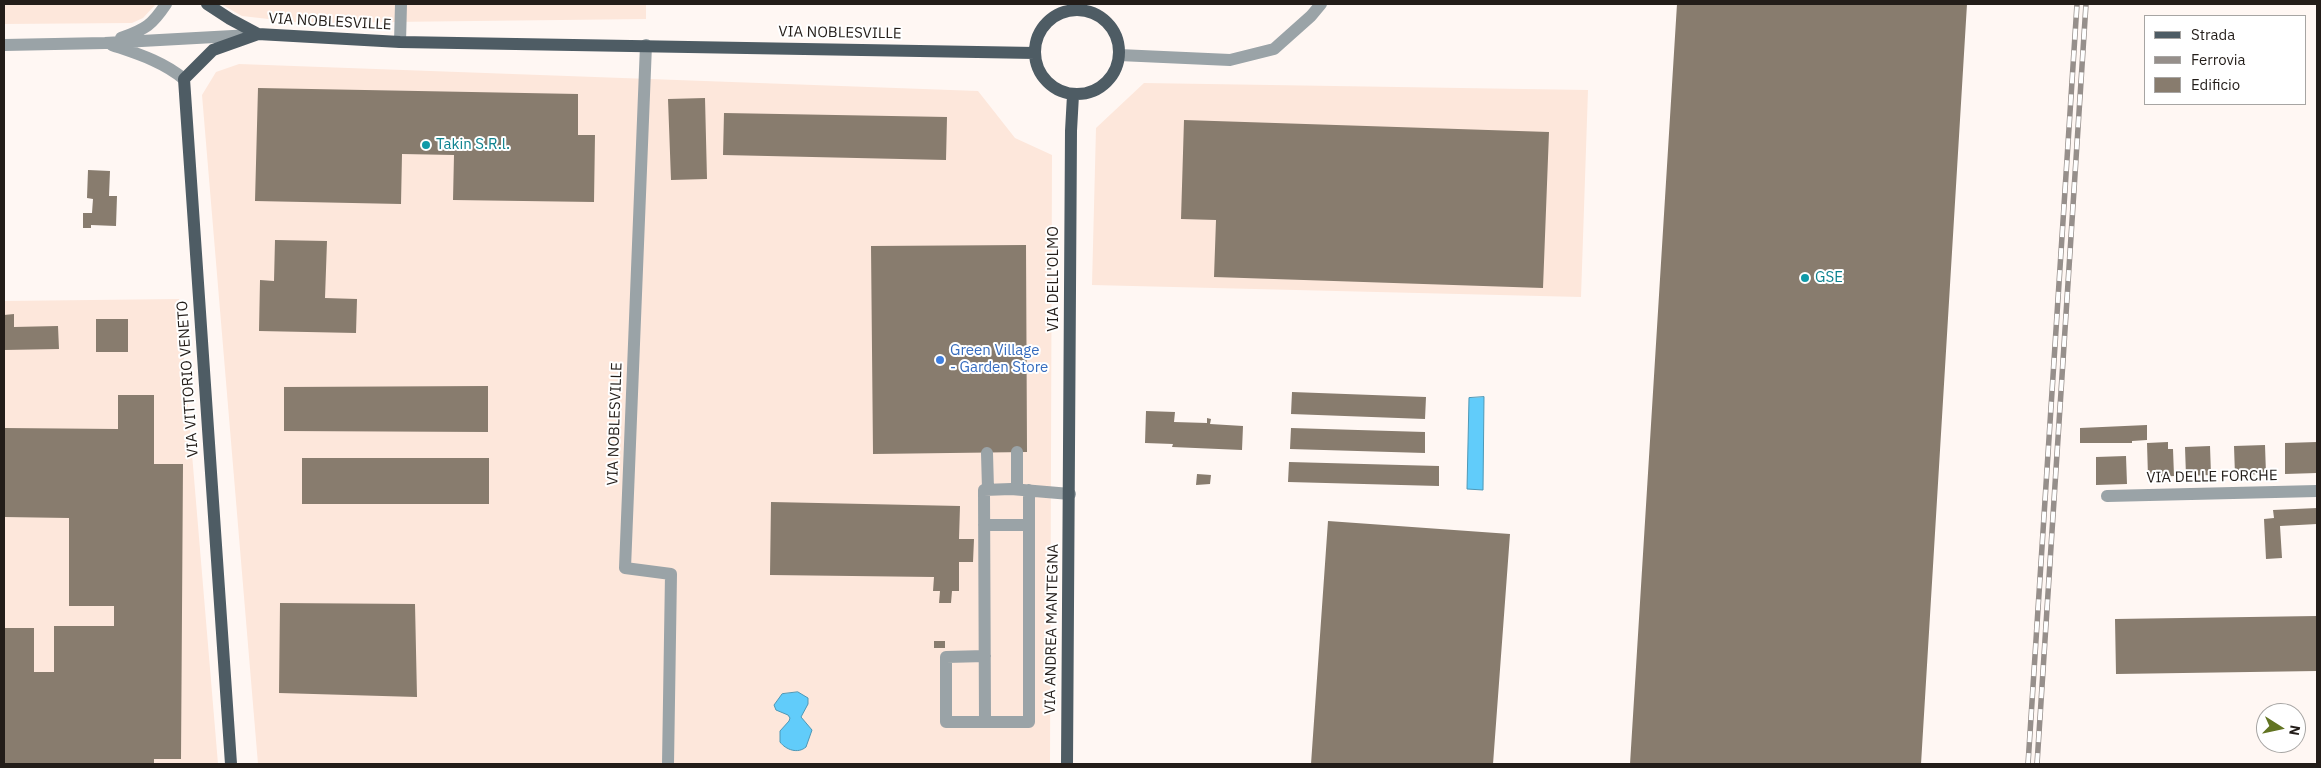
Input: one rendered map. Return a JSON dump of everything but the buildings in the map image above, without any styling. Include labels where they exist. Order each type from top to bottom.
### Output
[{"type":"main road","name":"VIA NOBLESVILLE","points":[[207,4],[258,34]]},
{"type":"main road","points":[[1073,7],[1091,12],[1106,22],[1116,37],[1119,55],[1115,71],[1104,84],[1090,93],[1073,95],[1056,90],[1043,78],[1034,53],[1036,42],[1045,24],[1073,7]]},
{"type":"main road","name":"VIA NOBLESVILLE","points":[[184,80],[213,50],[258,34],[400,42],[1034,53]]},
{"type":"main road","name":"VIA VITTORIO VENETO","points":[[184,80],[231,764]]},
{"type":"main road","name":"VIA DELL'OLMO","points":[[1070,494],[1071,131],[1073,95]]},
{"type":"main road","name":"VIA ANDREA MANTEGNA","points":[[1067,764],[1070,494]]},
{"type":"street","points":[[105,43],[138,32],[154,22],[166,4]]},
{"type":"street","name":"VIA NOBLESVILLE","points":[[400,42],[401,4]]},
{"type":"street","points":[[1119,55],[1230,60],[1274,48],[1312,16],[1321,4]]},
{"type":"street","points":[[4,45],[105,43],[258,34]]},
{"type":"street","points":[[105,43],[150,57],[172,70],[184,80]]},
{"type":"street","name":"VIA NOBLESVILLE","points":[[646,45],[625,568],[671,574],[668,764]]},
{"type":"street","points":[[987,452],[988,490]]},
{"type":"street","points":[[985,656],[946,657],[946,722],[1029,722],[1029,525],[1017,452]]},
{"type":"street","points":[[985,722],[984,490],[1023,489],[1070,494]]},
{"type":"street","name":"VIA DELLE FORCHE","points":[[2107,496],[2317,491]]},
{"type":"street","points":[[984,525],[1029,525]]},
{"type":"shaded area","points":[[4,4],[156,4],[143,18],[132,23],[4,24]]},
{"type":"shaded area","points":[[221,4],[646,4],[646,19],[304,23],[242,16]]},
{"type":"shaded area","points":[[239,64],[978,91],[1015,138],[1052,155],[1050,764],[258,764],[202,95],[216,72]]},
{"type":"shaded area","points":[[1144,83],[1588,90],[1581,297],[1092,285],[1096,128]]},
{"type":"shaded area","points":[[179,299],[218,764],[4,764],[4,301]]},
{"type":"water","points":[[1484,397],[1483,490],[1467,489],[1469,398]]},
{"type":"water","points":[[798,692],[808,698],[808,704],[801,717],[812,730],[806,747],[796,751],[789,749],[780,742],[780,731],[790,718],[788,715],[776,710],[774,705],[782,694]]},
{"type":"railway","points":[[2028,764],[2077,4]]},
{"type":"railway","points":[[2037,764],[2086,4]]},
{"type":"place","name":"Takin S.R.l.","points":[[426,145]]},
{"type":"place","name":"GSE","points":[[1805,278]]},
{"type":"place","name":"Green Village - Garden Store","points":[[940,360]]}]
